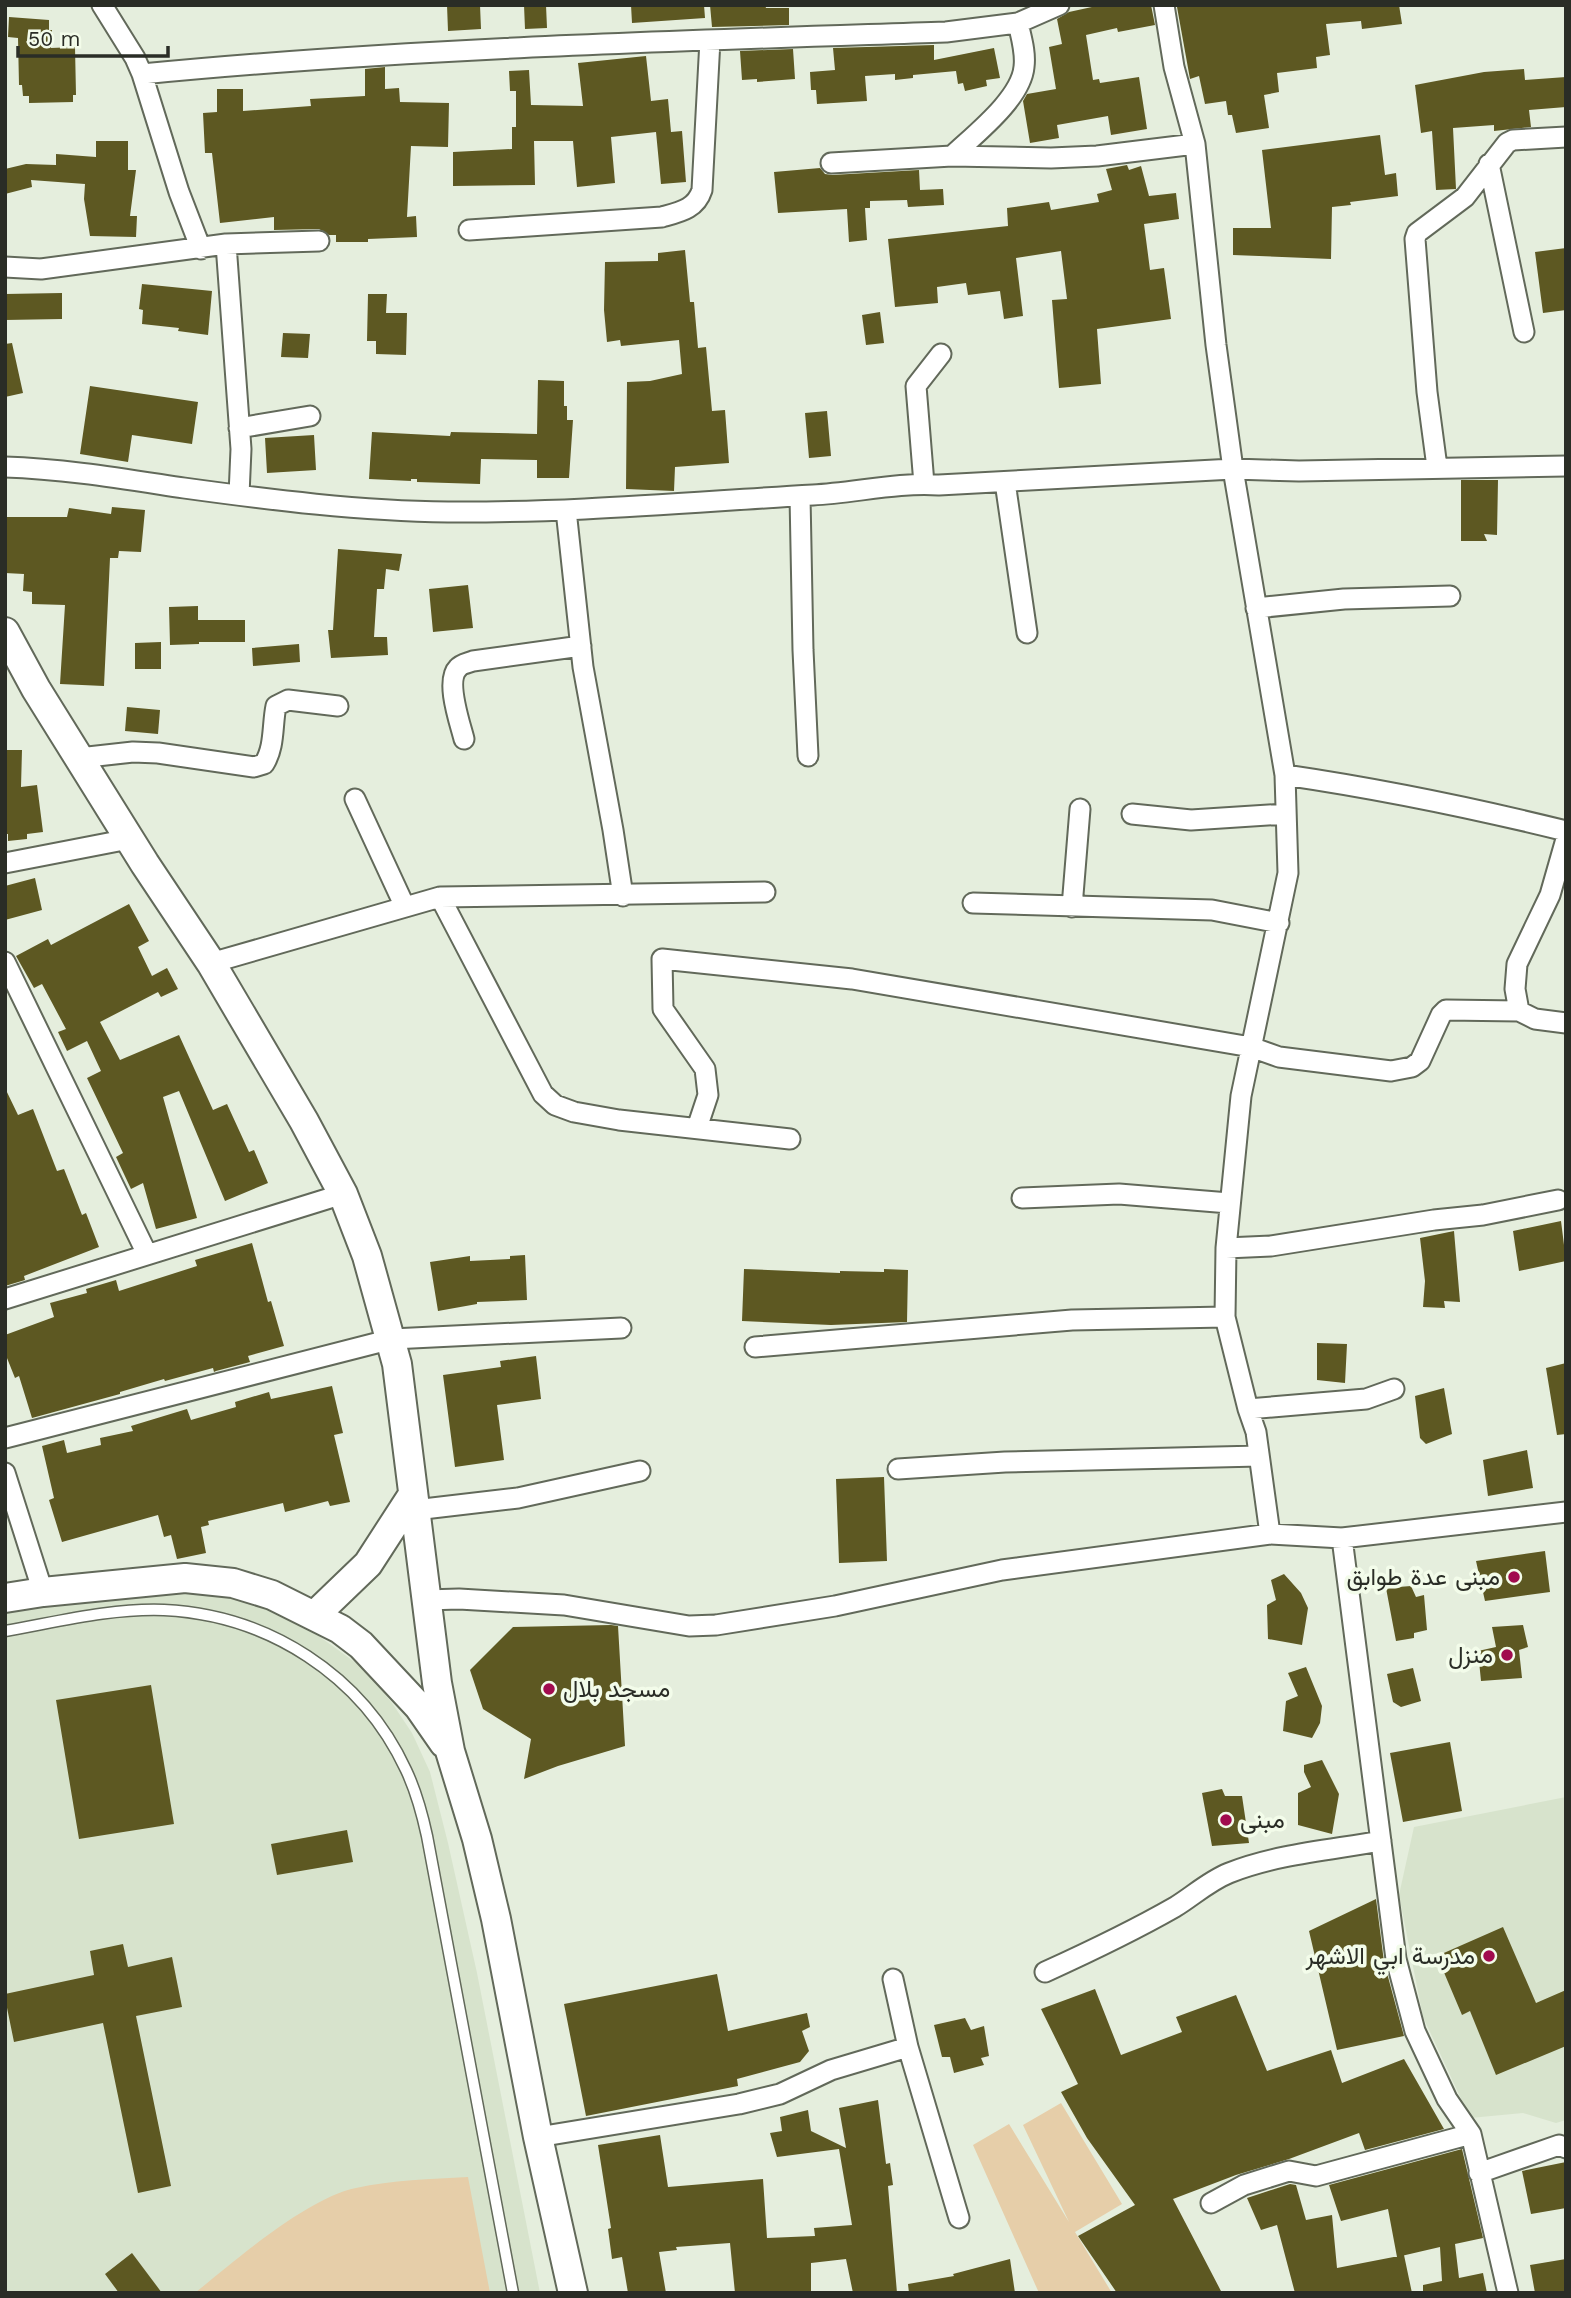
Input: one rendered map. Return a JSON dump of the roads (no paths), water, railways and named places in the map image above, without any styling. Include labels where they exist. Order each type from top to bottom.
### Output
[{"type":"main road","points":[[5,632],[36,689],[211,963],[304,1121],[342,1194],[367,1256],[397,1364],[437,1683],[450,1751],[477,1839],[496,1919],[538,2137],[573,2293]]},
{"type":"main road","points":[[314,1615],[368,1564],[413,1503]]},
{"type":"main road","points":[[5,1598],[185,1578],[233,1583],[272,1595],[340,1629],[379,1663],[419,1707],[450,1751]]},
{"type":"street","points":[[102,5],[142,74],[179,192],[201,249]]},
{"type":"street","points":[[142,74],[514,47],[946,32],[1018,23],[1059,5]]},
{"type":"street","points":[[1164,5],[1174,68],[1195,144],[1216,345],[1233,469],[1285,775],[1289,873],[1241,1096],[1226,1248],[1225,1317],[1256,1432],[1270,1534]]},
{"type":"street","points":[[951,156],[998,112],[1016,89],[1024,69],[1024,47],[1018,23]]},
{"type":"street","points":[[469,230],[662,217],[691,207],[701,196],[702,190],[710,40]]},
{"type":"street","points":[[1437,467],[1427,392],[1415,239],[1417,233],[1465,197],[1502,147],[1513,140],[1566,137]]},
{"type":"street","points":[[831,163],[951,156],[1097,156],[1195,144]]},
{"type":"street","points":[[1489,164],[1524,332]]},
{"type":"street","points":[[5,267],[41,269],[226,244],[319,241]]},
{"type":"street","points":[[226,244],[241,449],[239,495]]},
{"type":"street","points":[[924,484],[916,386],[941,354]]},
{"type":"street","points":[[239,428],[310,416]]},
{"type":"street","points":[[5,467],[54,469],[377,511],[566,510],[800,496],[924,484],[1233,469],[1299,471],[1566,466]]},
{"type":"street","points":[[1005,482],[1027,633]]},
{"type":"street","points":[[800,496],[808,756]]},
{"type":"street","points":[[566,510],[581,646],[623,896]]},
{"type":"street","points":[[1256,608],[1344,600],[1450,596]]},
{"type":"street","points":[[464,739],[453,691],[458,667],[473,661],[581,646]]},
{"type":"street","points":[[79,758],[133,752],[254,767],[264,765],[273,738],[276,706],[282,701],[338,706]]},
{"type":"street","points":[[1285,775],[1367,787],[1566,831]]},
{"type":"street","points":[[355,799],[405,907]]},
{"type":"street","points":[[1072,907],[1080,809]]},
{"type":"street","points":[[1132,814],[1192,820],[1285,814]]},
{"type":"street","points":[[5,863],[130,839]]},
{"type":"street","points":[[1519,1011],[1515,989],[1517,964],[1550,895],[1566,839]]},
{"type":"street","points":[[211,963],[440,897],[765,892]]},
{"type":"street","points":[[440,897],[543,1094],[555,1105],[574,1112],[619,1120],[790,1139]]},
{"type":"street","points":[[973,903],[1212,910],[1279,923]]},
{"type":"street","points":[[697,1128],[708,1095],[705,1069],[663,1009],[662,959],[852,979],[1251,1047],[1279,1057],[1391,1071],[1412,1067],[1420,1061],[1439,1018],[1446,1010],[1519,1011],[1535,1019],[1566,1023]]},
{"type":"street","points":[[5,962],[147,1254]]},
{"type":"street","points":[[5,1299],[342,1194]]},
{"type":"street","points":[[1022,1198],[1119,1194],[1229,1203]]},
{"type":"street","points":[[1226,1248],[1271,1246],[1434,1220],[1483,1215],[1558,1200]]},
{"type":"street","points":[[755,1347],[1072,1320],[1225,1317]]},
{"type":"street","points":[[5,1438],[392,1339],[621,1328]]},
{"type":"street","points":[[1248,1409],[1366,1399],[1394,1389]]},
{"type":"street","points":[[898,1469],[1005,1462],[1259,1456]]},
{"type":"street","points":[[413,1503],[518,1498],[640,1471]]},
{"type":"street","points":[[5,1473],[43,1592]]},
{"type":"street","points":[[426,1600],[564,1605],[690,1626],[716,1625],[835,1605],[1002,1570],[1270,1534],[1342,1538],[1566,1512]]},
{"type":"street","points":[[1342,1538],[1396,1959],[1415,2031],[1447,2099],[1471,2134],[1508,2293]]},
{"type":"street","points":[[1045,1972],[1178,1905],[1229,1872],[1283,1857],[1381,1841]]},
{"type":"street","points":[[893,1979],[908,2047],[959,2218]]},
{"type":"street","points":[[538,2137],[780,2095],[831,2070],[908,2047]]},
{"type":"street","points":[[1211,2203],[1244,2185],[1289,2171],[1316,2176],[1471,2134]]},
{"type":"street","points":[[1479,2173],[1559,2145],[1566,2148]]},
{"type":"lane","points":[[5,1631],[128,1612],[163,1610],[198,1613],[264,1632],[295,1648],[347,1686],[370,1712],[407,1770],[425,1825],[513,2293]]},
{"type":"place","name":"مبنى عدة طوابق","points":[[1514,1577]]},
{"type":"place","name":"منزل","points":[[1507,1655]]},
{"type":"place","name":"مسجد بلال","points":[[549,1689]]},
{"type":"place","name":"مبنى","points":[[1226,1820]]},
{"type":"place","name":"مدرسة ابي الاشهر","points":[[1489,1956]]}]
